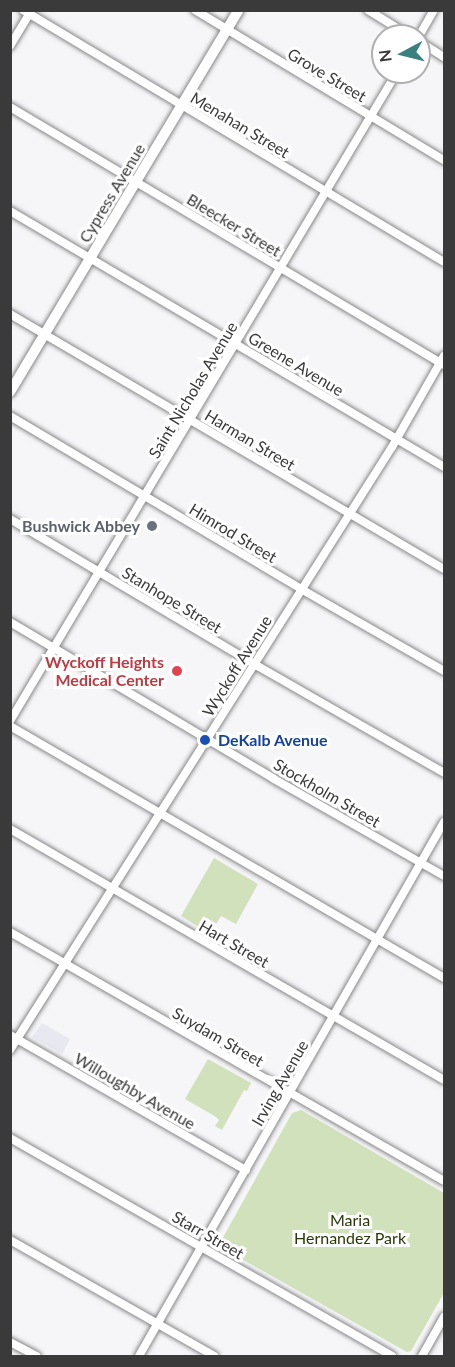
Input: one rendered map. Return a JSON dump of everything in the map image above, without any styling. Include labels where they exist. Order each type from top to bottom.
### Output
[{"type":"main road","name":"Cypress Avenue","points":[[10,392],[239,10]]},
{"type":"street","name":"Grove Street","points":[[195,10],[444,160]]},
{"type":"street","points":[[368,10],[391,24]]},
{"type":"street","points":[[426,24],[434,10]]},
{"type":"street","points":[[10,46],[28,12]]},
{"type":"street","name":"Menahan Street","points":[[28,12],[444,262]]},
{"type":"street","points":[[431,49],[444,57]]},
{"type":"street","name":"Saint Nicholas Avenue","points":[[10,723],[390,84]]},
{"type":"street","name":"Bleecker Street","points":[[10,106],[443,362]]},
{"type":"street","name":"Greene Avenue","points":[[10,211],[444,467]]},
{"type":"street","name":"Harman Street","points":[[10,314],[444,569]]},
{"type":"street","name":"Wyckoff Avenue","points":[[10,1050],[14,1037],[65,964],[302,590],[443,362]]},
{"type":"street","name":"Himrod Street","points":[[10,416],[302,590],[444,671]]},
{"type":"street","name":"Stanhope Street","points":[[10,519],[254,664],[444,773]]},
{"type":"street","name":"Stockholm Street","points":[[10,622],[207,740],[444,876]]},
{"type":"street","points":[[10,723],[159,814],[444,978]]},
{"type":"street","name":"Irving Avenue","points":[[139,1356],[444,822]]},
{"type":"street","name":"Hart Street","points":[[10,829],[444,1080]]},
{"type":"street","name":"Suydam Street","points":[[10,932],[444,1182]]},
{"type":"street","name":"Willoughby Avenue","points":[[14,1037],[246,1170]]},
{"type":"street","name":"Starr Street","points":[[10,1138],[392,1356]]},
{"type":"street","points":[[10,1240],[214,1356]]},
{"type":"street","points":[[422,1356],[444,1317]]},
{"type":"street","points":[[10,1342],[36,1356]]},
{"type":"shaded area","points":[[42,1023],[70,1039],[62,1054],[32,1037]]},
{"type":"green space","points":[[214,858],[258,884],[236,924],[221,916],[210,934],[181,916]]},
{"type":"green space","points":[[208,1059],[251,1083],[247,1091],[244,1090],[222,1130],[215,1126],[219,1120],[216,1117],[185,1099]]},
{"type":"green space","name":"Maria Hernandez Park","points":[[301,1110],[444,1193],[444,1293],[411,1351],[407,1352],[222,1248],[221,1241],[292,1113]]},
{"type":"place","name":"Bushwick Abbey","points":[[152,526]]},
{"type":"place","name":"Wyckoff Heights Medical Center","points":[[177,671]]},
{"type":"place","name":"DeKalb Avenue","points":[[205,740]]}]
